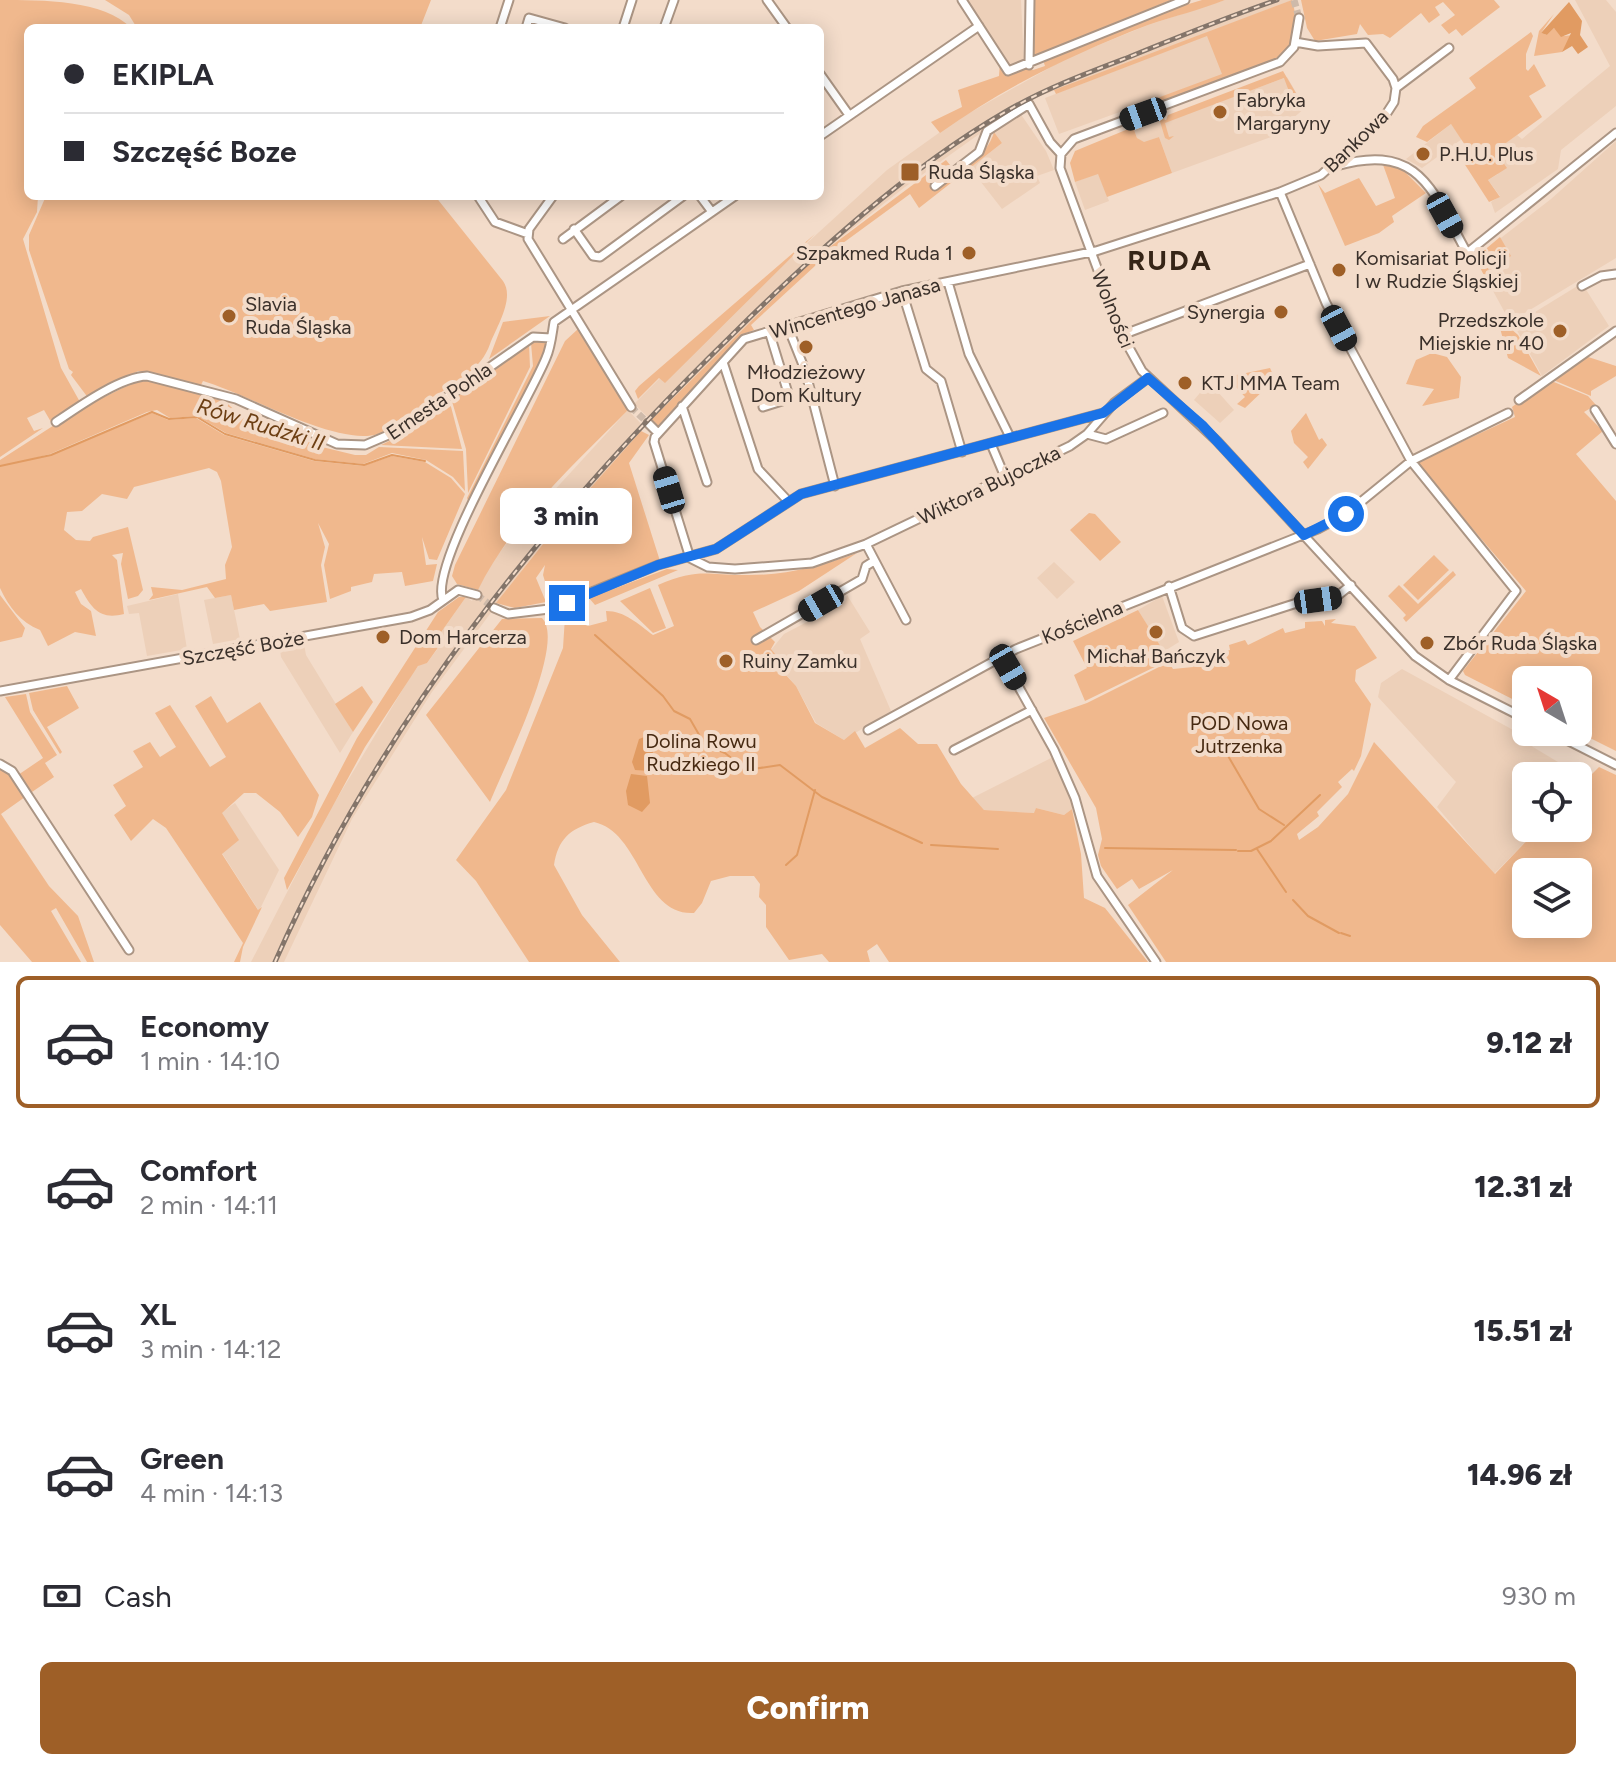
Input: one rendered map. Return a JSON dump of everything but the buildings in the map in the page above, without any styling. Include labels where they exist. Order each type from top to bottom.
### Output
[{"type":"street","points":[[501,24],[509,0]]},
{"type":"street","points":[[624,24],[632,0]]},
{"type":"street","points":[[665,24],[674,0]]},
{"type":"street","points":[[767,0],[784,24]]},
{"type":"street","points":[[962,0],[1006,70],[1029,65],[1111,27],[1185,0]]},
{"type":"street","points":[[1029,65],[1030,0]]},
{"type":"street","points":[[527,24],[529,18],[551,24]]},
{"type":"street","points":[[1061,154],[1081,136],[1276,65],[1288,55],[1295,42],[1299,18]]},
{"type":"street","points":[[824,133],[979,26]]},
{"type":"street","name":"Bankowa","points":[[1091,252],[1280,192],[1334,167],[1387,114],[1396,88],[1380,58],[1366,43],[1318,46],[1295,42]]},
{"type":"street","points":[[1396,88],[1449,48]]},
{"type":"street","points":[[824,80],[849,115]]},
{"type":"street","name":"Wolności","points":[[935,186],[979,152],[987,131],[1029,104],[1050,142],[1061,154],[1060,168],[1122,335],[1148,378],[1209,433],[1415,656],[1449,680],[1512,712]]},
{"type":"street","points":[[1334,167],[1367,158],[1396,161],[1410,167],[1429,185],[1467,253],[1616,133]]},
{"type":"street","points":[[1280,192],[1337,323],[1411,461],[1516,591],[1449,680]]},
{"type":"street","points":[[481,200],[495,222],[528,234],[631,407]]},
{"type":"street","points":[[528,234],[550,200]]},
{"type":"street","points":[[563,239],[615,200]]},
{"type":"street","points":[[574,229],[593,256],[600,257],[678,200]]},
{"type":"street","points":[[703,200],[712,212]]},
{"type":"street","points":[[443,600],[441,587],[450,548],[545,361],[554,322],[729,200]]},
{"type":"street","name":"Wincentego Janasa","points":[[657,432],[744,339],[902,291],[1091,252]]},
{"type":"street","points":[[1122,335],[1310,264]]},
{"type":"street","points":[[1582,286],[1601,276],[1616,274]]},
{"type":"street","points":[[948,282],[969,354],[1010,437]]},
{"type":"street","points":[[902,291],[926,369],[941,381],[962,452]]},
{"type":"street","points":[[787,325],[795,353],[805,370],[835,486]]},
{"type":"street","points":[[763,407],[782,401],[788,393],[769,331]]},
{"type":"street","points":[[1519,400],[1616,331]]},
{"type":"street","name":"Ernesta Pohla","points":[[56,422],[122,384],[147,376],[236,399],[337,444],[365,445],[400,430],[533,337],[551,338]]},
{"type":"street","points":[[723,362],[758,469],[788,501]]},
{"type":"street","points":[[494,608],[508,614],[549,609],[658,565],[716,549],[788,501],[1103,413],[1148,378]]},
{"type":"street","points":[[682,406],[707,482]]},
{"type":"street","points":[[1595,410],[1616,444]]},
{"type":"street","name":"Wiktora Bujoczka","points":[[690,558],[708,567],[792,566],[866,544],[1070,446],[1087,434],[1103,413]]},
{"type":"street","points":[[1087,434],[1106,439],[1163,413]]},
{"type":"street","name":"Kościelna","points":[[868,730],[1002,657],[1169,586],[1304,535],[1346,514],[1411,461],[1508,413]]},
{"type":"street","points":[[648,423],[657,432],[654,442],[690,558]]},
{"type":"street","points":[[991,444],[1005,477]]},
{"type":"street","points":[[866,544],[906,620]]},
{"type":"street","points":[[708,567],[716,549]]},
{"type":"street","points":[[756,640],[862,579],[866,566],[874,561]]},
{"type":"street","points":[[1169,586],[1182,628],[1194,636],[1300,602],[1336,597],[1351,585]]},
{"type":"street","name":"Szczęść Boże","points":[[0,691],[411,617],[430,610],[463,589],[477,595]]},
{"type":"street","points":[[1002,657],[1075,798],[1097,876],[1156,962]]},
{"type":"street","points":[[954,750],[1032,710]]},
{"type":"street","points":[[1579,746],[1616,765]]},
{"type":"street","points":[[0,764],[12,771],[129,950]]},
{"type":"shaded area","points":[[967,0],[1021,0],[1024,65],[1006,67]]},
{"type":"shaded area","points":[[1225,0],[1293,0],[1040,96],[1013,110],[905,187],[815,258],[651,420],[634,404],[660,378],[665,382],[772,275],[887,170],[957,120],[1067,58],[1148,25]]},
{"type":"shaded area","points":[[1575,0],[1606,0],[1616,12],[1616,106],[1561,150],[1558,169],[1495,213],[1491,202],[1500,196],[1488,180],[1498,174],[1495,151],[1517,135],[1522,139],[1610,66]]},
{"type":"shaded area","points":[[1569,2],[1582,21],[1580,35],[1588,47],[1578,54],[1572,46],[1562,52],[1571,33],[1561,37],[1554,28],[1547,35],[1541,33]]},
{"type":"shaded area","points":[[1218,31],[1233,71],[1059,134],[1045,98]]},
{"type":"shaded area","points":[[1287,77],[1305,108],[1271,137],[1172,173],[1159,137],[1144,143],[1137,138],[1133,127],[1164,117],[1165,122]]},
{"type":"shaded area","points":[[1020,113],[1046,151],[1054,170],[1037,176],[1040,183],[1002,209],[970,168],[1002,143],[994,132]]},
{"type":"shaded area","points":[[1451,124],[1462,139],[1422,168],[1406,159]]},
{"type":"shaded area","points":[[1616,141],[1616,258],[1510,322],[1475,258],[1551,199]]},
{"type":"shaded area","points":[[1098,173],[1109,201],[1085,210],[1075,182]]},
{"type":"shaded area","name":"Przedszkole Miejskie nr 40","points":[[1579,285],[1585,288],[1609,326],[1542,376],[1514,325]]},
{"type":"shaded area","points":[[1209,382],[1234,410],[1220,423],[1194,400]]},
{"type":"shaded area","points":[[628,410],[644,427],[536,552],[432,692],[352,819],[284,962],[251,962],[327,815],[412,674],[420,664],[427,663],[442,643],[437,638],[466,597],[472,601],[491,563],[516,532]]},
{"type":"shaded area","points":[[1054,562],[1075,582],[1057,599],[1037,578]]},
{"type":"shaded area","points":[[178,594],[187,649],[147,656],[139,613],[129,614],[127,606]]},
{"type":"shaded area","points":[[231,595],[240,639],[213,644],[204,600]]},
{"type":"shaded area","points":[[847,595],[870,632],[860,639],[891,711],[844,740],[816,723],[796,686],[772,659],[771,650],[784,634],[845,602]]},
{"type":"shaded area","points":[[1162,596],[1179,642],[1163,652],[1138,610]]},
{"type":"shaded area","points":[[304,644],[306,655],[353,732],[340,753],[281,657],[280,649]]},
{"type":"shaded area","points":[[1402,669],[1512,729],[1512,746],[1532,746],[1558,762],[1512,762],[1512,842],[1525,842],[1494,874],[1437,807],[1456,782],[1378,697],[1381,683]]},
{"type":"shaded area","points":[[652,734],[656,737],[649,771],[635,770],[632,762],[639,739]]},
{"type":"shaded area","points":[[1053,757],[1072,801],[1072,809],[1064,815],[1036,808],[1035,813],[984,810],[972,798]]},
{"type":"shaded area","points":[[631,774],[647,776],[650,803],[642,812],[628,805],[626,791]]},
{"type":"shaded area","points":[[235,803],[279,870],[259,911],[222,853],[221,813]]},
{"type":"green space","points":[[0,0],[53,1],[105,12],[126,24],[24,24],[24,200],[38,200],[37,212],[23,239],[61,368],[80,402],[51,422],[44,410],[27,418],[34,431],[43,428],[0,457]]},
{"type":"green space","points":[[105,0],[431,0],[422,24],[135,24],[129,15]]},
{"type":"green space","points":[[1031,0],[1171,0],[1032,59]]},
{"type":"green space","points":[[1202,0],[1225,0],[1148,25],[1067,59],[989,101],[940,133],[931,122],[962,107],[958,90],[999,76],[1000,62],[1005,72],[1026,67],[1033,70],[1045,66],[1043,60],[1159,13]]},
{"type":"green space","points":[[1292,0],[1295,27],[1285,52],[1264,66],[1231,79],[1170,100],[1152,100],[1222,74],[1207,36],[1056,94],[1054,90]]},
{"type":"green space","points":[[1301,0],[1494,0],[1500,7],[1462,36],[1456,29],[1449,34],[1441,25],[1455,15],[1443,2],[1435,7],[1440,15],[1429,23],[1421,13],[1390,38],[1383,34],[1368,35],[1360,24],[1357,34],[1315,41],[1307,28]]},
{"type":"green space","points":[[1554,14],[1541,33],[1547,35],[1554,28],[1564,36],[1573,35],[1562,52],[1534,56],[1539,31]]},
{"type":"green space","points":[[1531,32],[1533,36],[1526,54],[1526,69],[1528,71],[1534,64],[1546,86],[1529,96],[1542,117],[1495,151],[1507,168],[1488,180],[1500,197],[1489,202],[1460,157],[1469,151],[1451,124],[1427,142],[1416,137],[1423,126],[1476,88],[1469,78]]},
{"type":"green space","points":[[1283,71],[1303,105],[1294,105],[1284,78],[1165,123],[1169,137],[1174,136],[1169,140],[1165,138],[1159,118],[1166,120],[1168,115]]},
{"type":"green space","points":[[1133,127],[1137,138],[1144,142],[1159,137],[1172,173],[1107,197],[1098,174],[1075,182],[1070,163],[1075,151]]},
{"type":"green space","points":[[994,132],[1002,143],[919,208],[910,194],[828,254],[751,325],[754,330],[741,335],[658,426],[651,420],[815,258],[946,160],[950,165],[930,179],[935,187],[961,170],[985,150]]},
{"type":"green space","points":[[1382,162],[1400,167],[1426,193],[1392,216],[1394,222],[1379,233],[1345,246],[1318,184],[1325,193],[1359,178],[1376,206],[1395,198]]},
{"type":"green space","name":"Slavia Ruda Śląska","points":[[44,200],[438,200],[503,281],[506,304],[481,361],[400,423],[378,434],[361,436],[340,433],[203,381],[201,385],[138,371],[89,399],[71,375],[73,372],[69,369],[29,250],[29,235]]},
{"type":"green space","points":[[815,234],[665,383],[659,378],[638,399],[635,391],[639,386]]},
{"type":"green space","points":[[1500,237],[1511,256],[1494,268],[1490,263],[1487,266],[1492,278],[1487,281],[1475,258]]},
{"type":"green space","points":[[550,316],[489,359],[503,322]]},
{"type":"green space","points":[[1509,327],[1518,335],[1541,376],[1508,358],[1500,328]]},
{"type":"green space","points":[[578,329],[628,410],[526,517],[478,590],[457,584],[452,576],[455,565],[565,341]]},
{"type":"green space","points":[[541,339],[547,344],[545,354],[469,503],[467,498],[533,366],[531,343]]},
{"type":"green space","points":[[529,344],[530,367],[468,493],[466,449],[451,398]]},
{"type":"green space","points":[[1432,353],[1447,357],[1461,377],[1459,398],[1422,406],[1434,389],[1406,384],[1416,360]]},
{"type":"green space","points":[[1582,355],[1616,366],[1616,376],[1591,391],[1591,396],[1551,379]]},
{"type":"green space","points":[[1270,368],[1276,381],[1272,387],[1266,388],[1245,408],[1237,404],[1245,397],[1227,377]]},
{"type":"green space","points":[[143,378],[219,396],[240,415],[322,447],[355,455],[366,455],[379,447],[463,451],[465,491],[453,477],[426,460],[392,453],[363,464],[315,459],[226,433],[197,416],[170,418],[157,410],[50,454],[24,461],[51,455],[152,413],[168,420],[196,418],[224,435],[314,461],[363,466],[392,456],[425,462],[451,478],[465,494],[437,560],[429,559],[422,537],[426,565],[437,564],[433,581],[405,586],[402,572],[374,574],[372,582],[351,587],[351,591],[330,599],[324,565],[329,544],[318,523],[325,547],[321,565],[327,602],[270,611],[264,604],[234,610],[231,595],[215,598],[207,587],[149,600],[153,595],[151,587],[182,590],[226,579],[225,565],[232,547],[221,481],[217,472],[209,468],[134,487],[127,499],[102,494],[82,511],[67,512],[64,530],[76,540],[90,541],[93,537],[128,527],[143,590],[138,596],[128,599],[121,564],[123,553],[112,555],[117,560],[124,614],[103,614],[89,602],[81,589],[75,592],[81,604],[91,611],[96,636],[75,632],[48,646],[40,630],[16,613],[0,588],[0,460],[76,411]]},
{"type":"green space","points":[[1549,380],[1588,396],[1596,405],[1584,412],[1603,431],[1576,454],[1616,501],[1616,751],[1592,739],[1592,666],[1512,666],[1512,699],[1465,675],[1463,671],[1526,591],[1416,463],[1515,417],[1512,407]]},
{"type":"green space","points":[[449,399],[462,449],[381,445],[402,435]]},
{"type":"green space","points":[[1306,413],[1319,440],[1322,438],[1327,445],[1308,469],[1303,462],[1308,457],[1294,443],[1291,431]]},
{"type":"green space","points":[[641,431],[649,435],[629,463],[660,561],[551,601],[543,575],[545,565],[536,578],[546,602],[515,608],[496,603],[563,519]]},
{"type":"green space","points":[[1089,513],[1095,514],[1121,542],[1100,561],[1070,530]]},
{"type":"green space","name":"Dolina Rowu Rudzkiego II","points":[[857,553],[799,591],[753,612],[760,627],[775,642],[771,649],[776,655],[772,660],[796,686],[815,723],[844,740],[855,731],[865,748],[900,728],[918,744],[937,744],[961,784],[984,810],[1034,813],[1036,808],[1064,815],[1072,809],[1081,854],[1084,898],[1105,908],[1148,962],[889,962],[877,944],[867,951],[870,962],[829,962],[822,954],[789,960],[766,927],[766,905],[759,897],[760,884],[754,876],[730,876],[711,881],[694,913],[677,910],[663,901],[652,888],[622,841],[610,829],[594,822],[566,837],[558,849],[554,865],[582,915],[620,962],[529,962],[476,881],[456,860],[506,790],[563,648],[565,617],[588,626],[607,621],[606,611],[619,613],[653,635],[674,626],[658,585],[672,579],[694,574],[763,575],[817,566]]},
{"type":"green space","points":[[1434,555],[1449,570],[1418,600],[1403,585]]},
{"type":"green space","points":[[667,569],[678,570],[595,605],[589,598]]},
{"type":"green space","points":[[1453,571],[1456,575],[1406,622],[1403,618],[1406,615],[1388,596],[1399,585],[1418,604]]},
{"type":"green space","points":[[650,588],[666,628],[653,633],[620,601]]},
{"type":"green space","points":[[0,595],[25,628],[22,637],[0,642]]},
{"type":"green space","points":[[459,597],[466,597],[437,638],[442,642],[427,663],[418,666],[365,747],[287,890],[284,878],[357,738],[438,612]]},
{"type":"green space","points":[[1138,610],[1169,660],[1085,701],[1074,675],[1087,668],[1073,641]]},
{"type":"green space","points":[[542,618],[547,632],[540,679],[490,802],[426,715],[502,619]]},
{"type":"green space","name":"POD Nowa Jutrzenka","points":[[1336,619],[1331,623],[1355,626],[1377,658],[1356,670],[1355,681],[1371,704],[1361,756],[1354,771],[1352,769],[1338,782],[1342,787],[1317,812],[1319,816],[1297,834],[1299,840],[1318,827],[1348,794],[1374,742],[1495,874],[1526,842],[1592,842],[1592,774],[1599,767],[1616,775],[1616,962],[1166,962],[1128,905],[1173,870],[1139,889],[1132,879],[1117,889],[1101,866],[1098,855],[1102,839],[1096,808],[1044,718],[1087,703],[1169,662],[1173,669],[1193,667],[1192,661],[1230,650],[1229,645],[1245,640],[1248,645],[1283,628],[1285,633],[1305,628],[1305,622],[1322,621],[1325,626],[1325,620]]},
{"type":"green space","points":[[67,686],[79,708],[47,727],[62,752],[60,754],[33,710],[29,693]]},
{"type":"green space","points":[[362,686],[373,702],[353,732],[335,704]]},
{"type":"green space","points":[[26,694],[30,712],[57,755],[45,763],[54,777],[29,794],[18,775],[43,758],[5,697]]},
{"type":"green space","points":[[211,696],[227,723],[260,702],[319,795],[312,817],[298,837],[280,812],[256,793],[244,793],[222,813],[239,840],[222,854],[258,910],[262,907],[243,947],[240,962],[234,962],[243,943],[166,828],[153,819],[131,841],[114,815],[126,806],[113,785],[143,767],[133,751],[150,742],[160,757],[176,747],[155,713],[170,705],[210,767],[226,757],[195,706]]},
{"type":"green space","points":[[0,768],[9,774],[25,797],[1,814],[49,886],[78,916],[94,962],[87,962],[56,908],[51,911],[81,962],[32,962],[0,925]]},
{"type":"waterway","name":"Rów Rudzki II","points":[[0,466],[51,455],[152,412],[169,419],[197,417],[225,434],[315,460],[364,465],[392,455],[425,461]]},
{"type":"waterway","name":"Rów Rudzki II","points":[[595,635],[663,696],[674,711],[690,719],[705,745],[753,769],[780,765],[822,797],[922,843]]},
{"type":"waterway","points":[[1224,749],[1259,809],[1284,825]]},
{"type":"waterway","points":[[786,865],[797,855],[815,790]]},
{"type":"waterway","name":"Rów Rudzki II","points":[[1272,840],[1320,795]]},
{"type":"waterway","name":"Rów Rudzki II","points":[[1238,851],[1251,851],[1271,841]]},
{"type":"waterway","name":"Rów Rudzki II","points":[[931,845],[998,849]]},
{"type":"waterway","name":"Rów Rudzki II","points":[[1105,848],[1236,850]]},
{"type":"waterway","points":[[1257,849],[1286,892]]},
{"type":"waterway","points":[[1293,900],[1308,916],[1339,933]]},
{"type":"waterway","points":[[1341,933],[1350,936]]},
{"type":"tunnel","points":[[1294,0],[1299,18]]},
{"type":"tunnel","points":[[631,407],[648,423]]},
{"type":"tunnel","points":[[477,595],[494,608]]},
{"type":"railway","points":[[275,962],[317,873],[365,788],[473,626],[597,475],[764,304],[828,244],[897,186],[1005,112],[1082,75],[1277,0]]},
{"type":"place","name":"Fabryka Margaryny","points":[[1220,112]]},
{"type":"place","name":"P.H.U. Plus","points":[[1423,154]]},
{"type":"place","name":"Ruda Śląska","points":[[910,172]]},
{"type":"place","name":"Szpakmed Ruda 1","points":[[969,253]]},
{"type":"place","name":"Komisariat Policji I w Rudzie Śląskiej","points":[[1339,270]]},
{"type":"place","name":"Synergia","points":[[1281,312]]},
{"type":"place","name":"Slavia Ruda Śląska","points":[[229,316]]},
{"type":"place","name":"Przedszkole Miejskie nr 40","points":[[1560,331]]},
{"type":"place","name":"Młodzieżowy Dom Kultury","points":[[806,347]]},
{"type":"place","name":"KTJ MMA Team","points":[[1185,383]]},
{"type":"place","name":"Michał Bańczyk","points":[[1156,632]]},
{"type":"place","name":"Dom Harcerza","points":[[383,637]]},
{"type":"place","name":"Zbór Ruda Śląska","points":[[1427,643]]},
{"type":"place","name":"Ruiny Zamku","points":[[726,661]]},
{"type":"district","name":"RUDA","points":[[1170,260]]},
{"type":"route","points":[[567,603],[658,565],[716,549],[801,494],[1103,413],[1148,378],[1202,425],[1304,535],[1346,514]]}]
